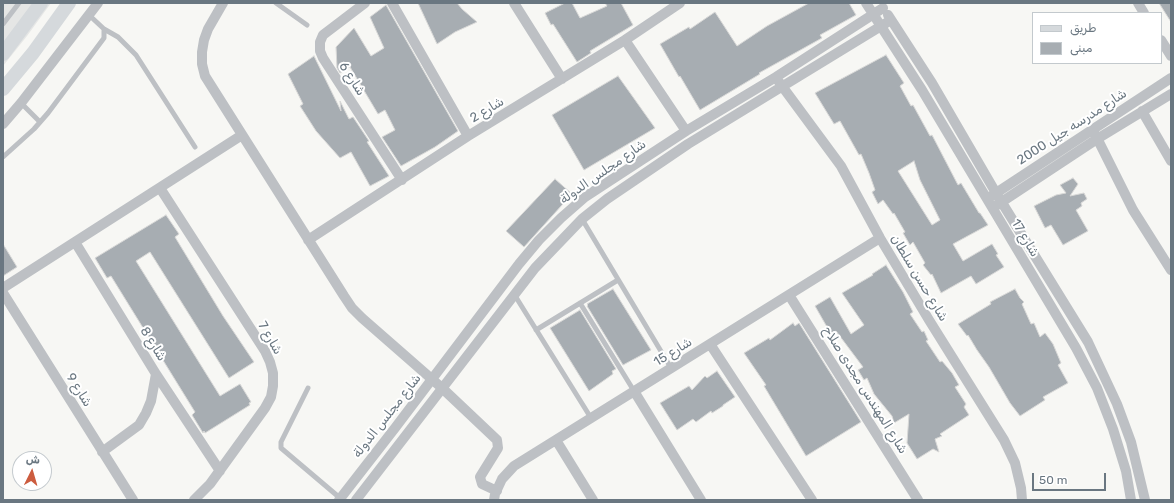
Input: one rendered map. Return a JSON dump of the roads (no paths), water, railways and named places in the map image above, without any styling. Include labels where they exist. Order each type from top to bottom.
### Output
[{"type":"main road","points":[[3,54],[41,3]]},
{"type":"main road","points":[[29,19],[39,20],[63,4]]},
{"type":"main road","points":[[3,89],[29,58],[63,4]]},
{"type":"street","points":[[3,124],[98,3]]},
{"type":"street","points":[[223,3],[208,29],[204,40],[202,64],[205,76],[352,308],[442,388],[497,440],[498,448],[480,477],[482,484],[495,495]]},
{"type":"street","name":"شارع 6","points":[[365,3],[323,35],[320,42],[320,51],[323,58],[402,180]]},
{"type":"street","points":[[392,3],[468,136]]},
{"type":"street","points":[[514,3],[562,79]]},
{"type":"street","name":"شارع 2","points":[[308,240],[468,136],[625,40],[680,3]]},
{"type":"street","name":"شارع 17","points":[[866,3],[880,27],[922,90],[1076,348],[1097,388],[1113,429],[1126,471],[1131,500]]},
{"type":"street","points":[[1138,3],[1143,12]]},
{"type":"street","name":"شارع 17","points":[[882,5],[932,84],[996,193],[1088,342],[1105,376],[1131,442],[1145,500]]},
{"type":"street","name":"شارع مجلس الدولة","points":[[339,499],[519,264],[539,240],[561,218],[585,197],[686,131],[776,77],[873,14],[882,5]]},
{"type":"street","name":"شارع مجلس الدولة","points":[[356,500],[514,294],[535,268],[582,219],[607,199],[688,144],[891,20]]},
{"type":"street","points":[[625,40],[686,131]]},
{"type":"street","points":[[1162,42],[1171,56]]},
{"type":"street","name":"شارع حسن سلطان","points":[[776,77],[842,166],[880,238],[1004,440],[1014,463],[1021,488],[1022,500]]},
{"type":"street","name":"شارع مدرسه جيل 2000","points":[[987,199],[1091,129],[1171,78]]},
{"type":"street","name":"شارع مدرسه جيل 2000","points":[[992,208],[1097,139],[1171,94]]},
{"type":"street","points":[[1142,111],[1171,161]]},
{"type":"street","points":[[1091,129],[1133,210],[1171,270]]},
{"type":"street","points":[[3,288],[242,135]]},
{"type":"street","name":"شارع 7","points":[[160,188],[265,351],[273,374],[271,397],[265,408],[210,484],[194,500]]},
{"type":"street","name":"شارع 15","points":[[495,495],[502,479],[514,466],[880,238]]},
{"type":"street","name":"شارع 8","points":[[75,242],[156,374],[151,401],[139,425],[102,452]]},
{"type":"street","name":"شارع 9","points":[[3,293],[133,500]]},
{"type":"street","name":"شارع المهندس مجدى صلاح","points":[[789,294],[918,500]]},
{"type":"street","points":[[710,344],[812,500]]},
{"type":"street","points":[[156,374],[220,471]]},
{"type":"street","points":[[634,391],[701,500]]},
{"type":"street","points":[[556,440],[593,500]]},
{"type":"lane","points":[[3,24],[19,3]]},
{"type":"lane","points":[[276,3],[307,25]]},
{"type":"lane","points":[[90,15],[104,29],[118,37],[136,55],[195,147]]},
{"type":"lane","points":[[3,157],[40,122],[104,38],[104,29]]},
{"type":"lane","points":[[21,103],[40,122]]},
{"type":"lane","points":[[582,219],[671,368]]},
{"type":"lane","points":[[536,330],[618,280]]},
{"type":"lane","points":[[514,294],[591,418]]},
{"type":"lane","points":[[580,303],[634,391]]},
{"type":"lane","points":[[308,388],[281,442],[281,448],[339,499]]}]
